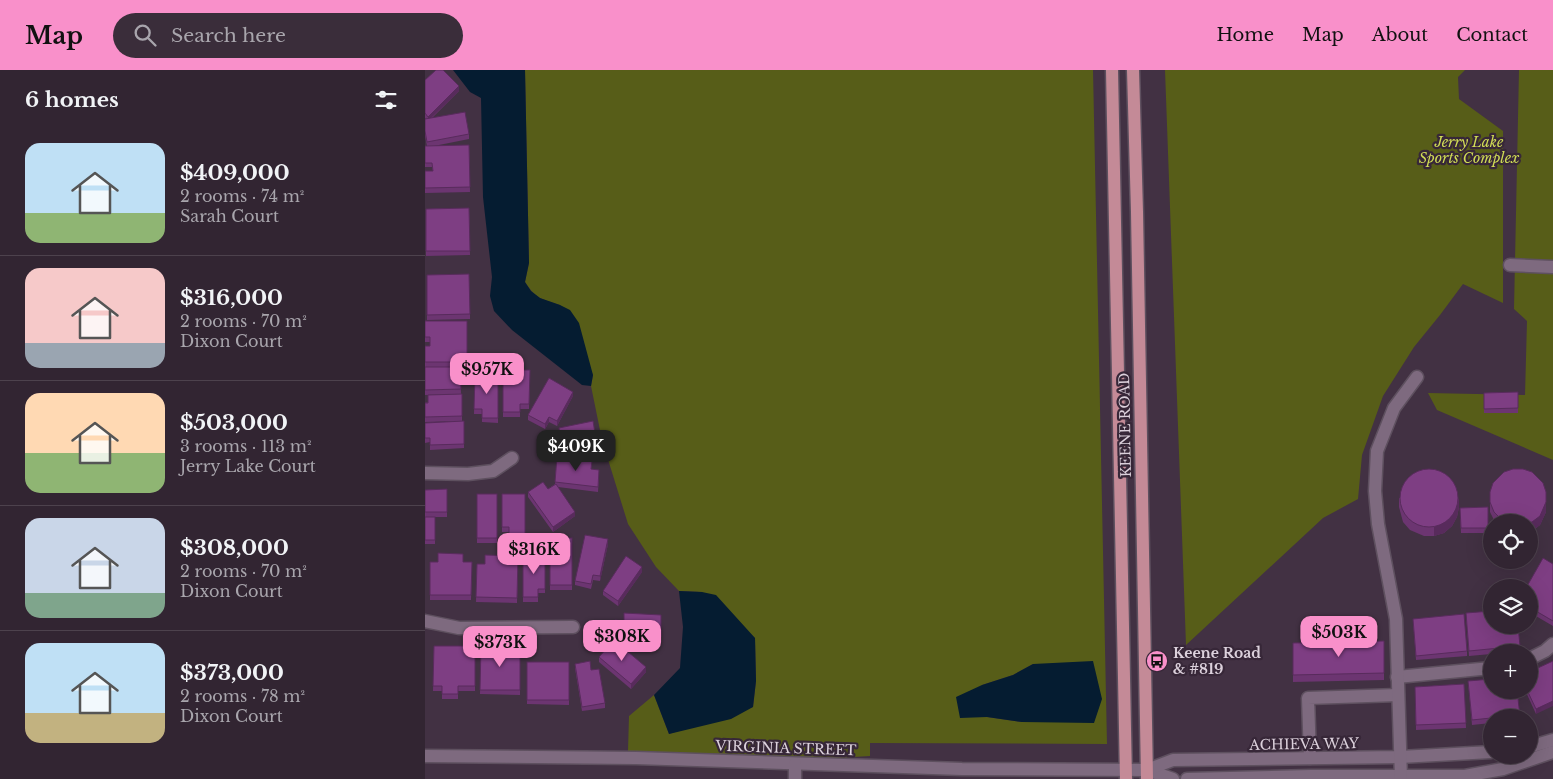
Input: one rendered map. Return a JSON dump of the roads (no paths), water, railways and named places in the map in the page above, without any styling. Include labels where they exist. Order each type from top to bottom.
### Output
[{"type":"main road","name":"KEENE ROAD","points":[[1112,70],[1126,775]]},
{"type":"main road","name":"KEENE ROAD","points":[[1133,70],[1147,775]]},
{"type":"street","points":[[1509,265],[1553,266]]},
{"type":"street","points":[[1401,778],[1396,620],[1378,524],[1376,500],[1377,451],[1394,408],[1417,377]]},
{"type":"street","points":[[425,473],[468,474],[493,471],[512,458]]},
{"type":"street","points":[[425,621],[459,628],[573,627]]},
{"type":"street","points":[[1538,654],[1553,644]]},
{"type":"street","points":[[1397,677],[1483,669]]},
{"type":"street","points":[[1310,758],[1308,698],[1397,695]]},
{"type":"street","points":[[1538,744],[1553,740]]},
{"type":"street","name":"ACHIEVA WAY","points":[[1147,775],[1173,760],[1400,757],[1483,752]]},
{"type":"street","points":[[1187,779],[1311,776],[1401,778],[1465,776],[1503,768],[1553,752]]},
{"type":"street","name":"VIRGINIA STREET","points":[[425,756],[636,758],[795,764],[962,774],[1147,775]]},
{"type":"street","points":[[795,764],[795,779]]},
{"type":"street","points":[[1147,775],[1173,779]]},
{"type":"water","points":[[453,70],[525,70],[529,263],[525,282],[531,291],[540,298],[570,310],[579,323],[593,375],[591,386],[582,385],[512,330],[494,311],[490,296],[492,277],[483,197],[481,98],[470,92]]},
{"type":"water","points":[[679,591],[716,595],[755,638],[756,681],[753,707],[731,719],[669,734],[654,695],[680,668],[683,627]]},
{"type":"water","points":[[1093,661],[1102,699],[1094,723],[1022,722],[987,717],[960,718],[956,697],[982,685],[1013,675],[1033,664]]},
{"type":"place","name":"Keene Road & #819","points":[[1157,661]]},
{"type":"park label","name":"Jerry Lake Sports Complex","points":[[1469,150]]}]
